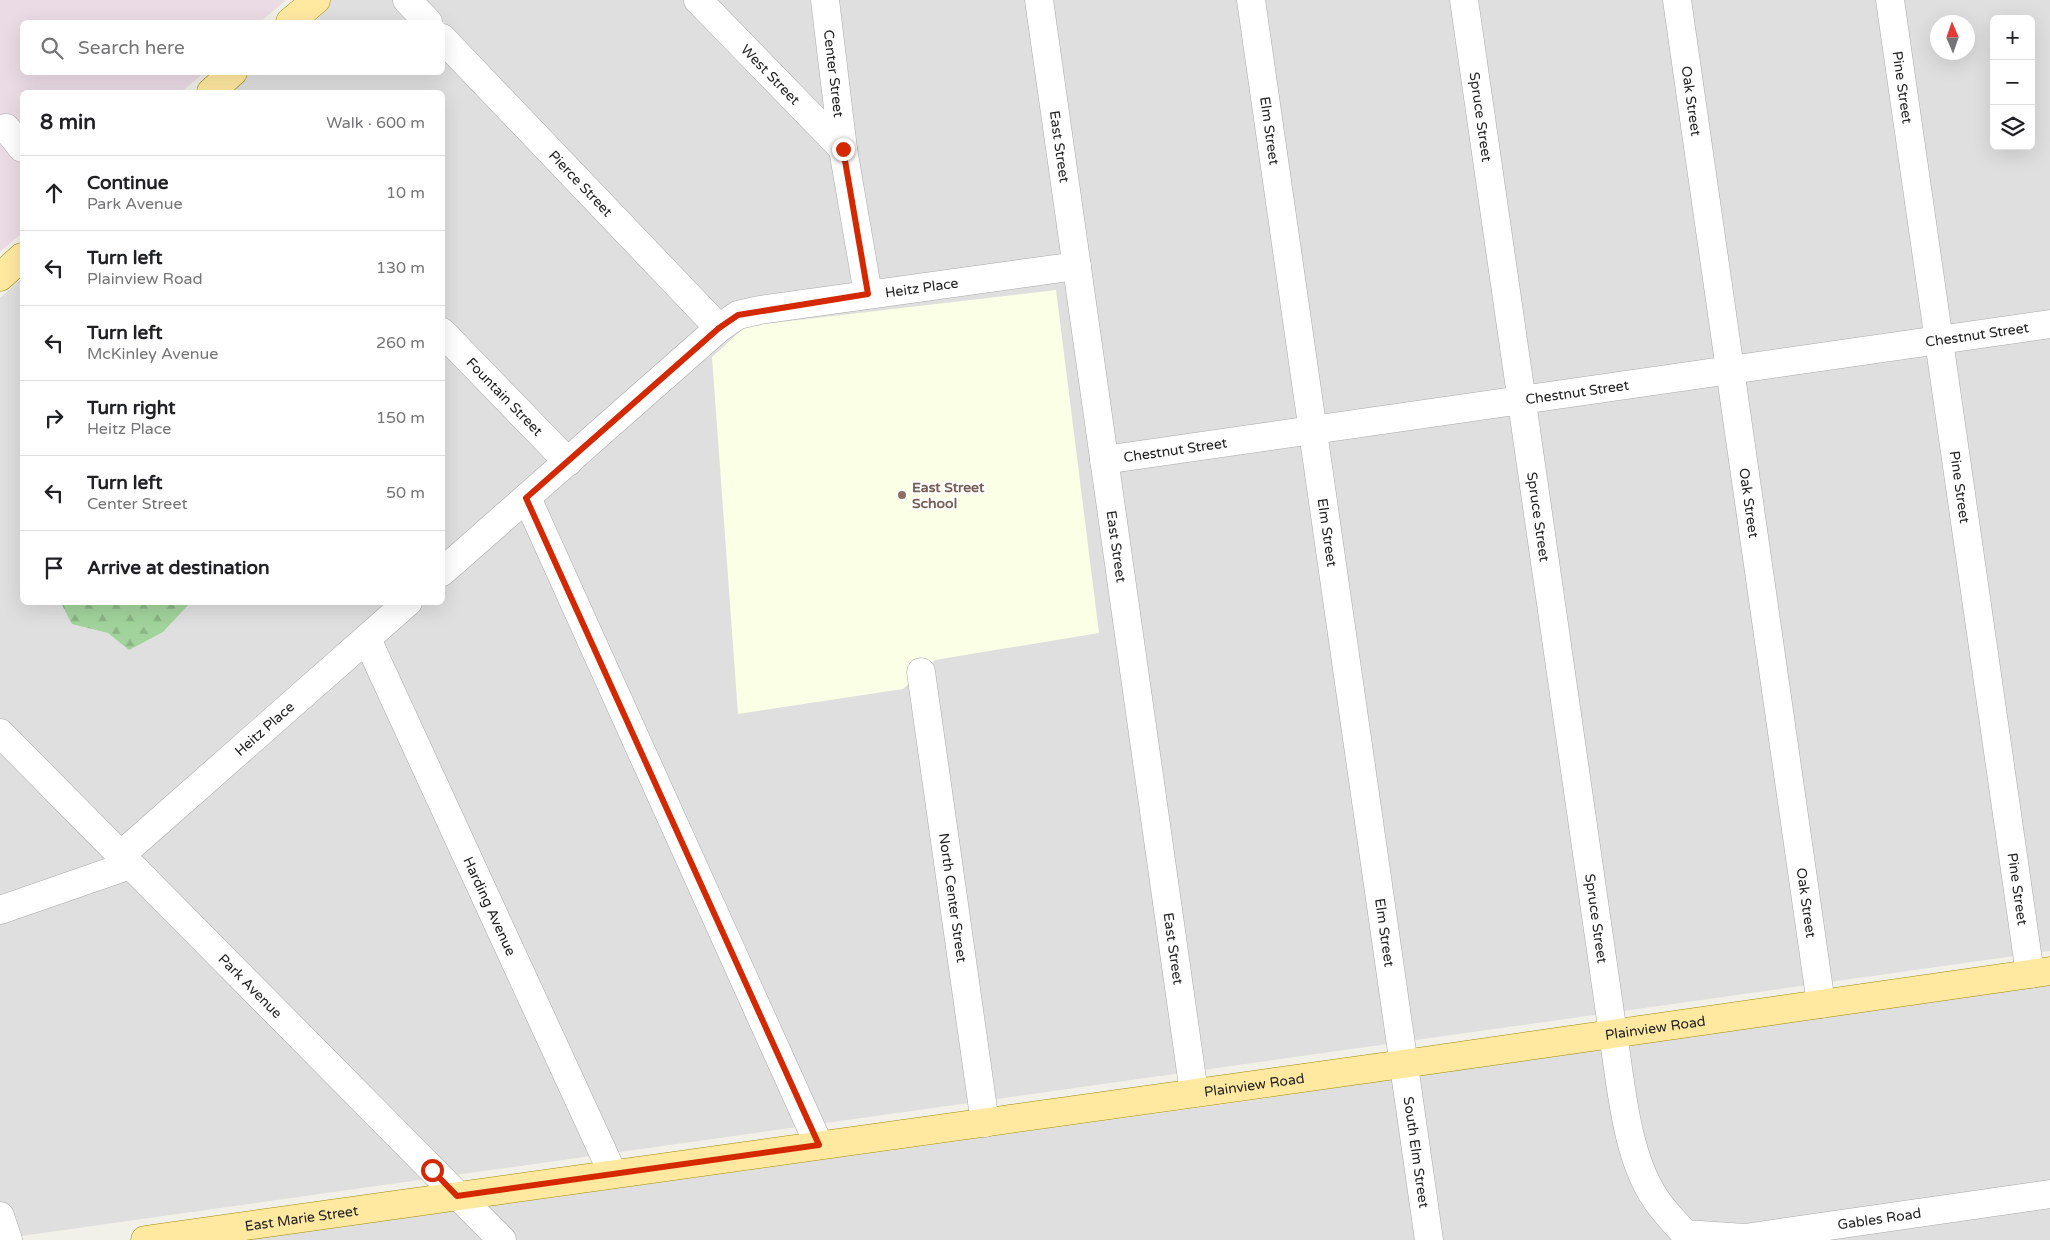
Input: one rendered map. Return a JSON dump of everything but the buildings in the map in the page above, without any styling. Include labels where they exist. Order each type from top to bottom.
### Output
[{"type":"main road","points":[[292,20],[316,0]]},
{"type":"main road","points":[[213,90],[230,75]]},
{"type":"main road","points":[[0,277],[20,259]]},
{"type":"main road","name":"Plainview Road","points":[[457,1196],[986,1123],[2040,973]]},
{"type":"main road","name":"East Marie Street","points":[[146,1240],[240,1233],[457,1196]]},
{"type":"street","points":[[407,0],[426,20]]},
{"type":"street","name":"West Street","points":[[698,0],[843,149]]},
{"type":"street","name":"Center Street","points":[[825,0],[843,149],[868,294]]},
{"type":"street","name":"East Street","points":[[1039,0],[1194,1093]]},
{"type":"street","name":"Elm Street","points":[[1251,0],[1404,1064]]},
{"type":"street","name":"Spruce Street","points":[[1464,0],[1613,1034]]},
{"type":"street","name":"Oak Street","points":[[1677,0],[1820,1004]]},
{"type":"street","name":"Pine Street","points":[[1890,0],[1938,340],[2040,973]]},
{"type":"street","name":"Pierce Street","points":[[445,41],[719,328]]},
{"type":"street","name":"Heitz Place","points":[[445,569],[719,328],[738,315],[868,294],[1077,266]]},
{"type":"street","name":"Chestnut Street","points":[[1104,460],[2050,324]]},
{"type":"street","name":"Fountain Street","points":[[445,335],[568,462]]},
{"type":"street","points":[[526,498],[819,1145]]},
{"type":"street","name":"Heitz Place","points":[[0,910],[125,860],[405,605]]},
{"type":"street","name":"Harding Avenue","points":[[367,639],[613,1174]]},
{"type":"street","name":"North Center Street","points":[[921,672],[986,1123]]},
{"type":"street","name":"Park Avenue","points":[[0,733],[502,1240]]},
{"type":"street","name":"Gables Road","points":[[1613,1034],[1627,1122],[1641,1172],[1655,1199],[1684,1237],[1745,1238],[2050,1194]]},
{"type":"street","name":"South Elm Street","points":[[1404,1064],[1429,1240]]},
{"type":"street","points":[[0,1216],[8,1240]]},
{"type":"shaded area","points":[[0,0],[285,1],[262,20],[20,20],[20,75],[202,75],[183,90],[20,90],[20,235],[0,252]]},
{"type":"shaded area","points":[[331,0],[2050,0],[2050,951],[0,1239],[0,298],[20,280],[20,605],[445,605],[445,90],[231,90],[249,75],[445,75],[445,20],[308,20]]},
{"type":"shaded area","name":"East Street School","points":[[1056,290],[1099,633],[935,660],[903,689],[738,714],[712,357],[746,326]]},
{"type":"shaded area","points":[[2050,981],[2050,1240],[245,1240],[1254,1100]]},
{"type":"green space","points":[[62,605],[188,605],[163,632],[129,650],[108,633],[72,624]]},
{"type":"place","name":"East Street School","points":[[902,495]]},
{"type":"route","points":[[432,1170],[457,1196],[819,1145],[526,498],[719,328],[738,315],[868,294],[843,149]]}]
